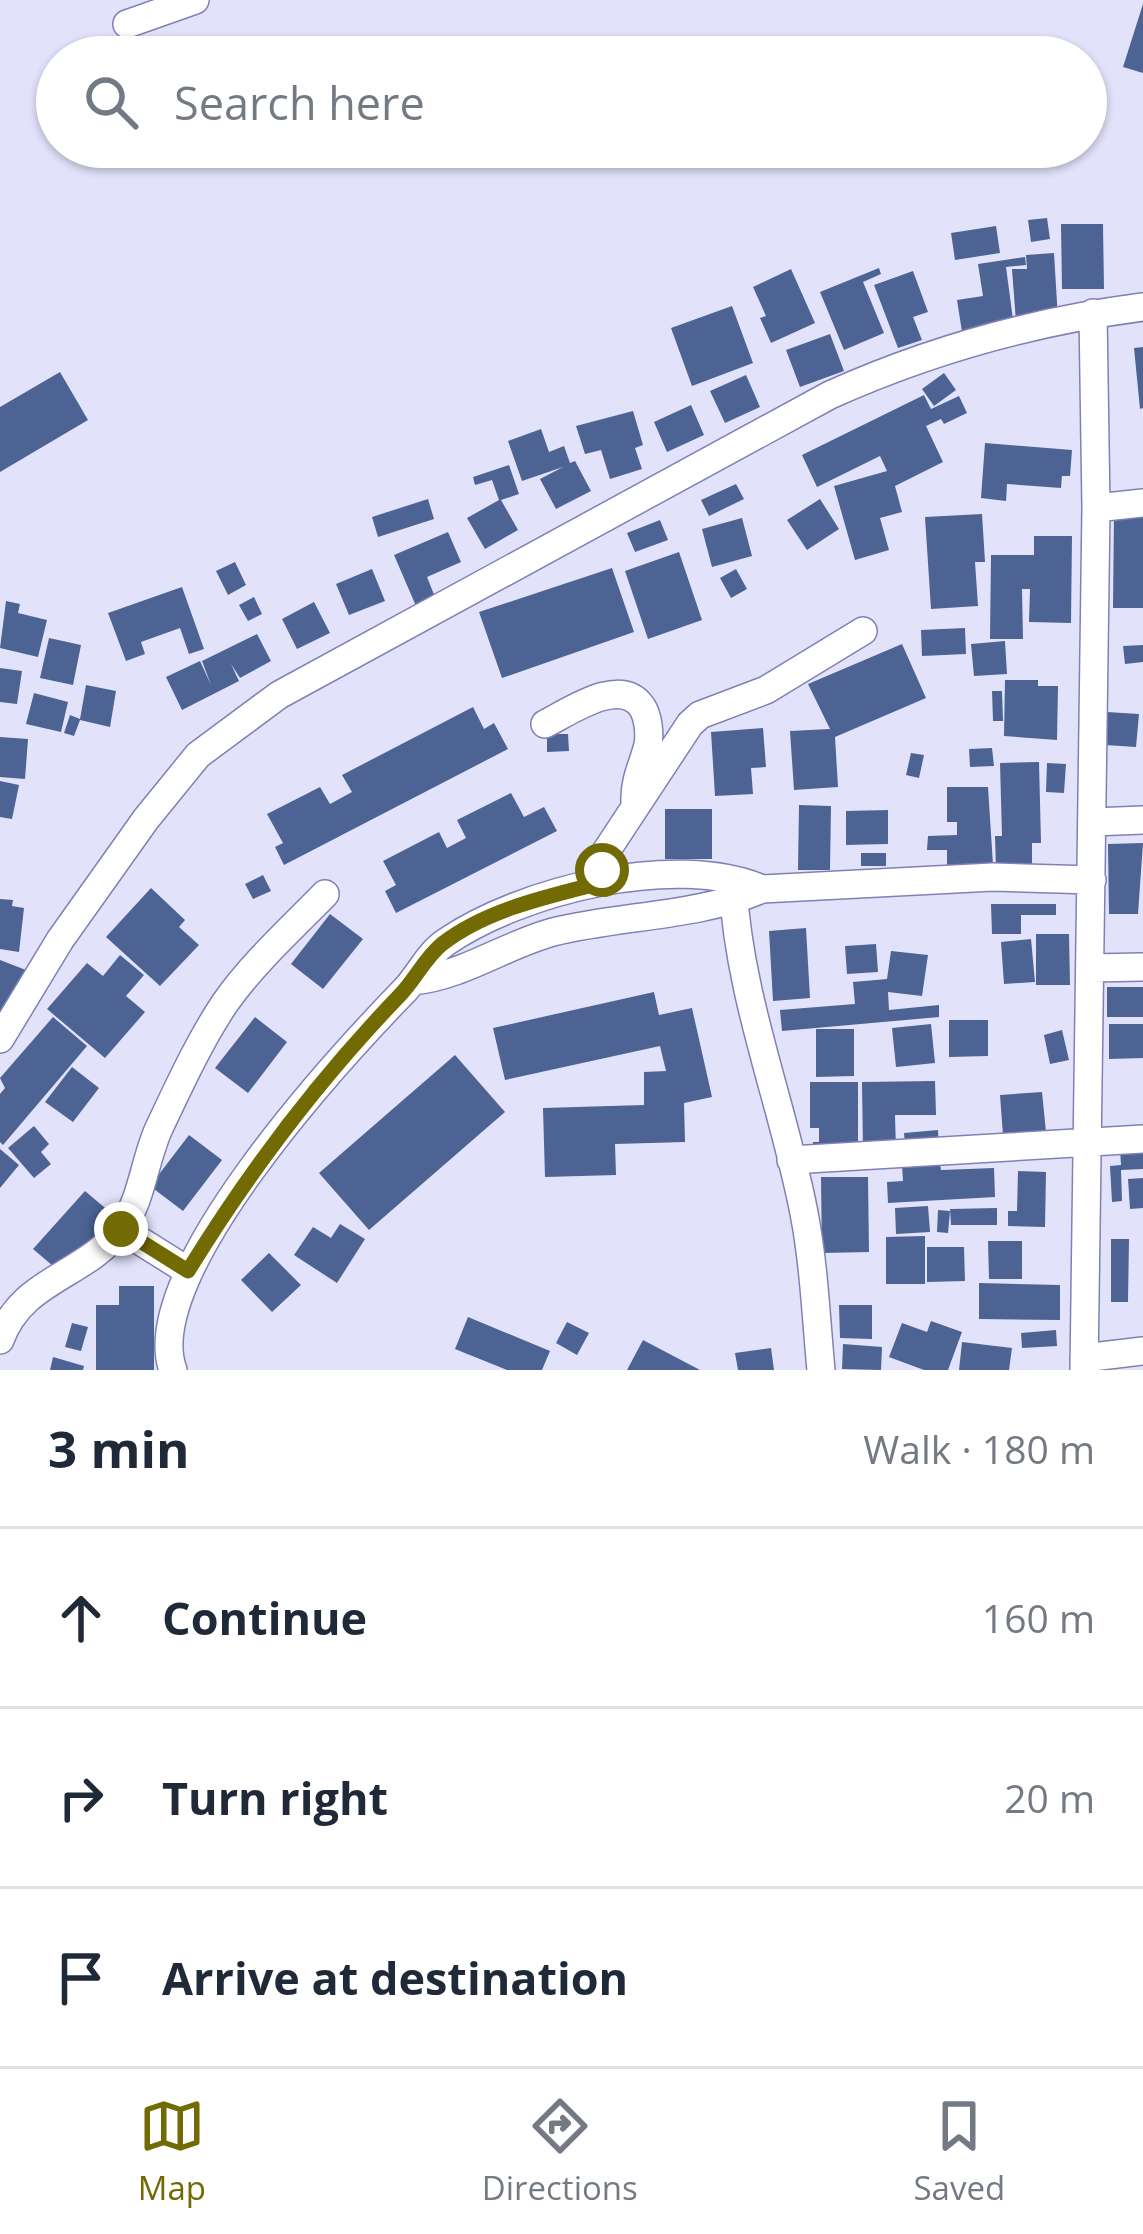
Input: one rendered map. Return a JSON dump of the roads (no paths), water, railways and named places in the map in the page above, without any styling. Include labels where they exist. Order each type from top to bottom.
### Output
[{"type":"street","points":[[127,24],[195,0]]},
{"type":"street","points":[[0,1039],[60,940],[146,819],[198,755],[279,695],[830,395],[885,370],[1039,322],[1143,307]]},
{"type":"street","points":[[1093,313],[1094,822],[1084,1364],[1143,1351]]},
{"type":"street","points":[[1096,508],[1143,502]]},
{"type":"street","points":[[604,882],[605,853],[690,724],[700,715],[766,689],[863,631]]},
{"type":"street","points":[[545,724],[604,697],[630,696],[640,703],[648,731],[636,776],[636,806]]},
{"type":"street","points":[[1094,822],[1143,820]]},
{"type":"street","points":[[173,1370],[167,1353],[168,1328],[188,1271],[260,1159],[443,944],[478,922],[604,882],[658,876],[733,889],[993,878],[1092,880]]},
{"type":"street","points":[[413,981],[444,978],[550,933],[733,889]]},
{"type":"street","points":[[733,889],[752,1004],[805,1214],[821,1370]]},
{"type":"street","points":[[0,1340],[7,1321],[26,1297],[96,1254],[121,1229],[158,1130],[222,1007],[244,977],[325,893]]},
{"type":"street","points":[[1090,968],[1143,968]]},
{"type":"street","points":[[791,1160],[1143,1139]]},
{"type":"street","points":[[121,1229],[188,1271]]}]
